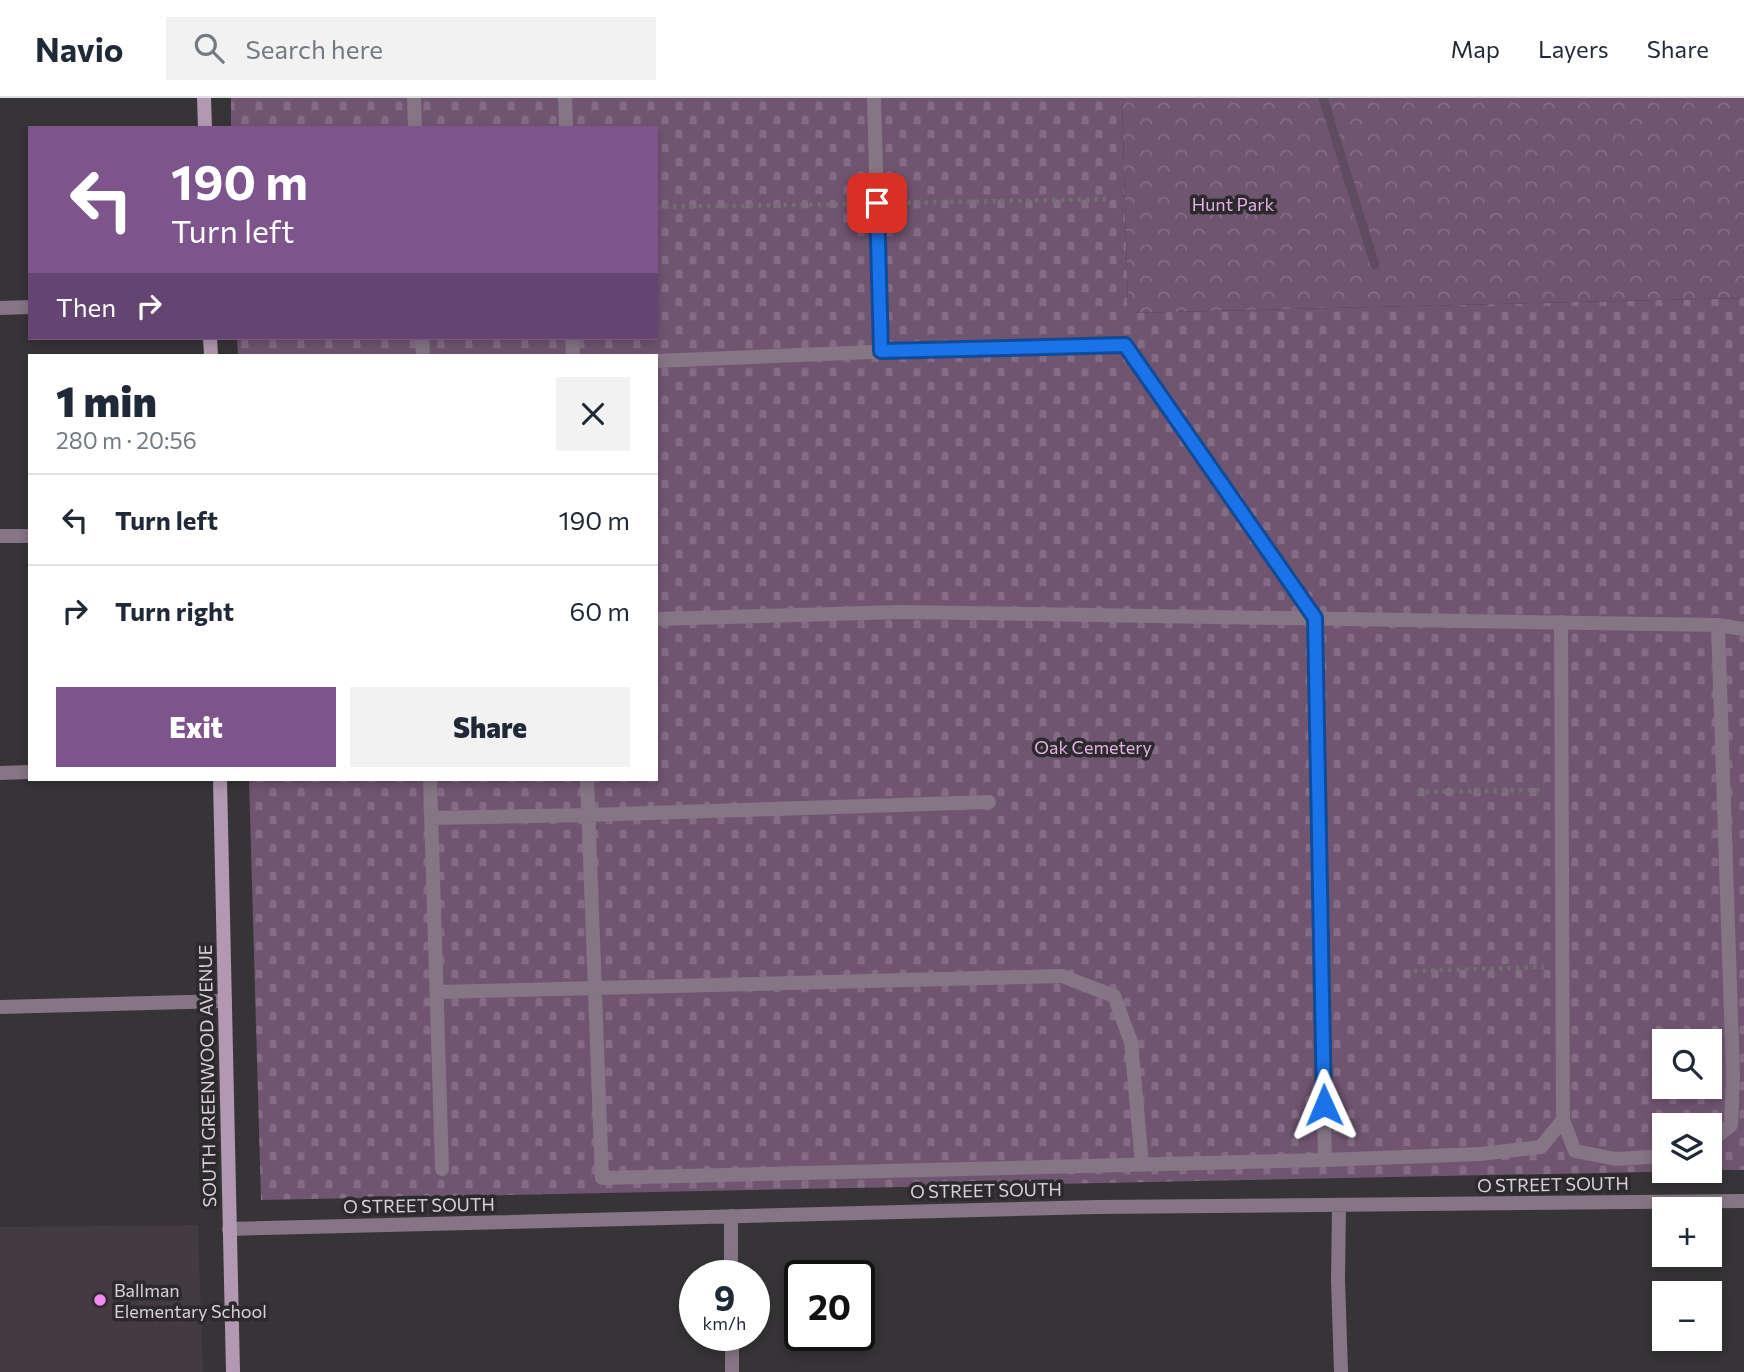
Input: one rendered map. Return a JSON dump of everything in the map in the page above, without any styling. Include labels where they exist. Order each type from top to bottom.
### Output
[{"type":"street","points":[[204,98],[205,126]]},
{"type":"street","points":[[414,98],[415,126]]},
{"type":"street","points":[[565,98],[566,126]]},
{"type":"street","points":[[874,98],[881,351]]},
{"type":"street","points":[[0,308],[28,307]]},
{"type":"street","points":[[658,361],[881,351],[1125,345],[1315,618],[1325,1160]]},
{"type":"street","points":[[0,536],[28,536]]},
{"type":"street","points":[[658,619],[901,612],[1717,625],[1744,629]]},
{"type":"street","points":[[1561,622],[1563,1120],[1574,1150],[1616,1159],[1652,1157]]},
{"type":"street","points":[[1717,625],[1733,1075],[1731,1125],[1722,1132]]},
{"type":"street","points":[[0,773],[28,772]]},
{"type":"street","name":"SOUTH GREENWOOD AVENUE","points":[[220,781],[233,1372]]},
{"type":"street","points":[[430,781],[442,1169]]},
{"type":"street","points":[[587,781],[602,1178],[1480,1154],[1541,1147],[1563,1120]]},
{"type":"street","points":[[431,818],[989,802]]},
{"type":"street","points":[[437,992],[1062,976],[1114,996],[1131,1042],[1143,1164]]},
{"type":"street","points":[[0,1007],[225,1001]]},
{"type":"street","name":"O STREET SOUTH","points":[[229,1229],[1111,1207],[1744,1201]]},
{"type":"street","points":[[1339,1205],[1341,1372]]},
{"type":"street","points":[[731,1216],[732,1260]]},
{"type":"street","points":[[732,1351],[732,1372]]},
{"type":"path","points":[[1417,792],[1562,790]]},
{"type":"path","points":[[1414,971],[1562,967]]},
{"type":"shaded area","name":"Ballman Elementary School","points":[[198,1225],[203,1372],[0,1372],[0,1227]]},
{"type":"green space","name":"Oak Cemetery","points":[[231,98],[1122,98],[1128,313],[1744,298],[1744,1170],[1722,1170],[1722,1113],[1652,1113],[1652,1172],[261,1200],[249,781],[658,781],[658,354],[238,354],[237,340],[658,340],[658,126],[231,126]]},
{"type":"green space","name":"Hunt Park","points":[[1122,98],[1744,98],[1744,298],[1128,313]]},
{"type":"waterway","points":[[1323,98],[1375,265]]},
{"type":"place","name":"Ballman Elementary School","points":[[100,1300]]},
{"type":"route","points":[[877,203],[881,351],[1125,345],[1315,618],[1324,1105]]}]
